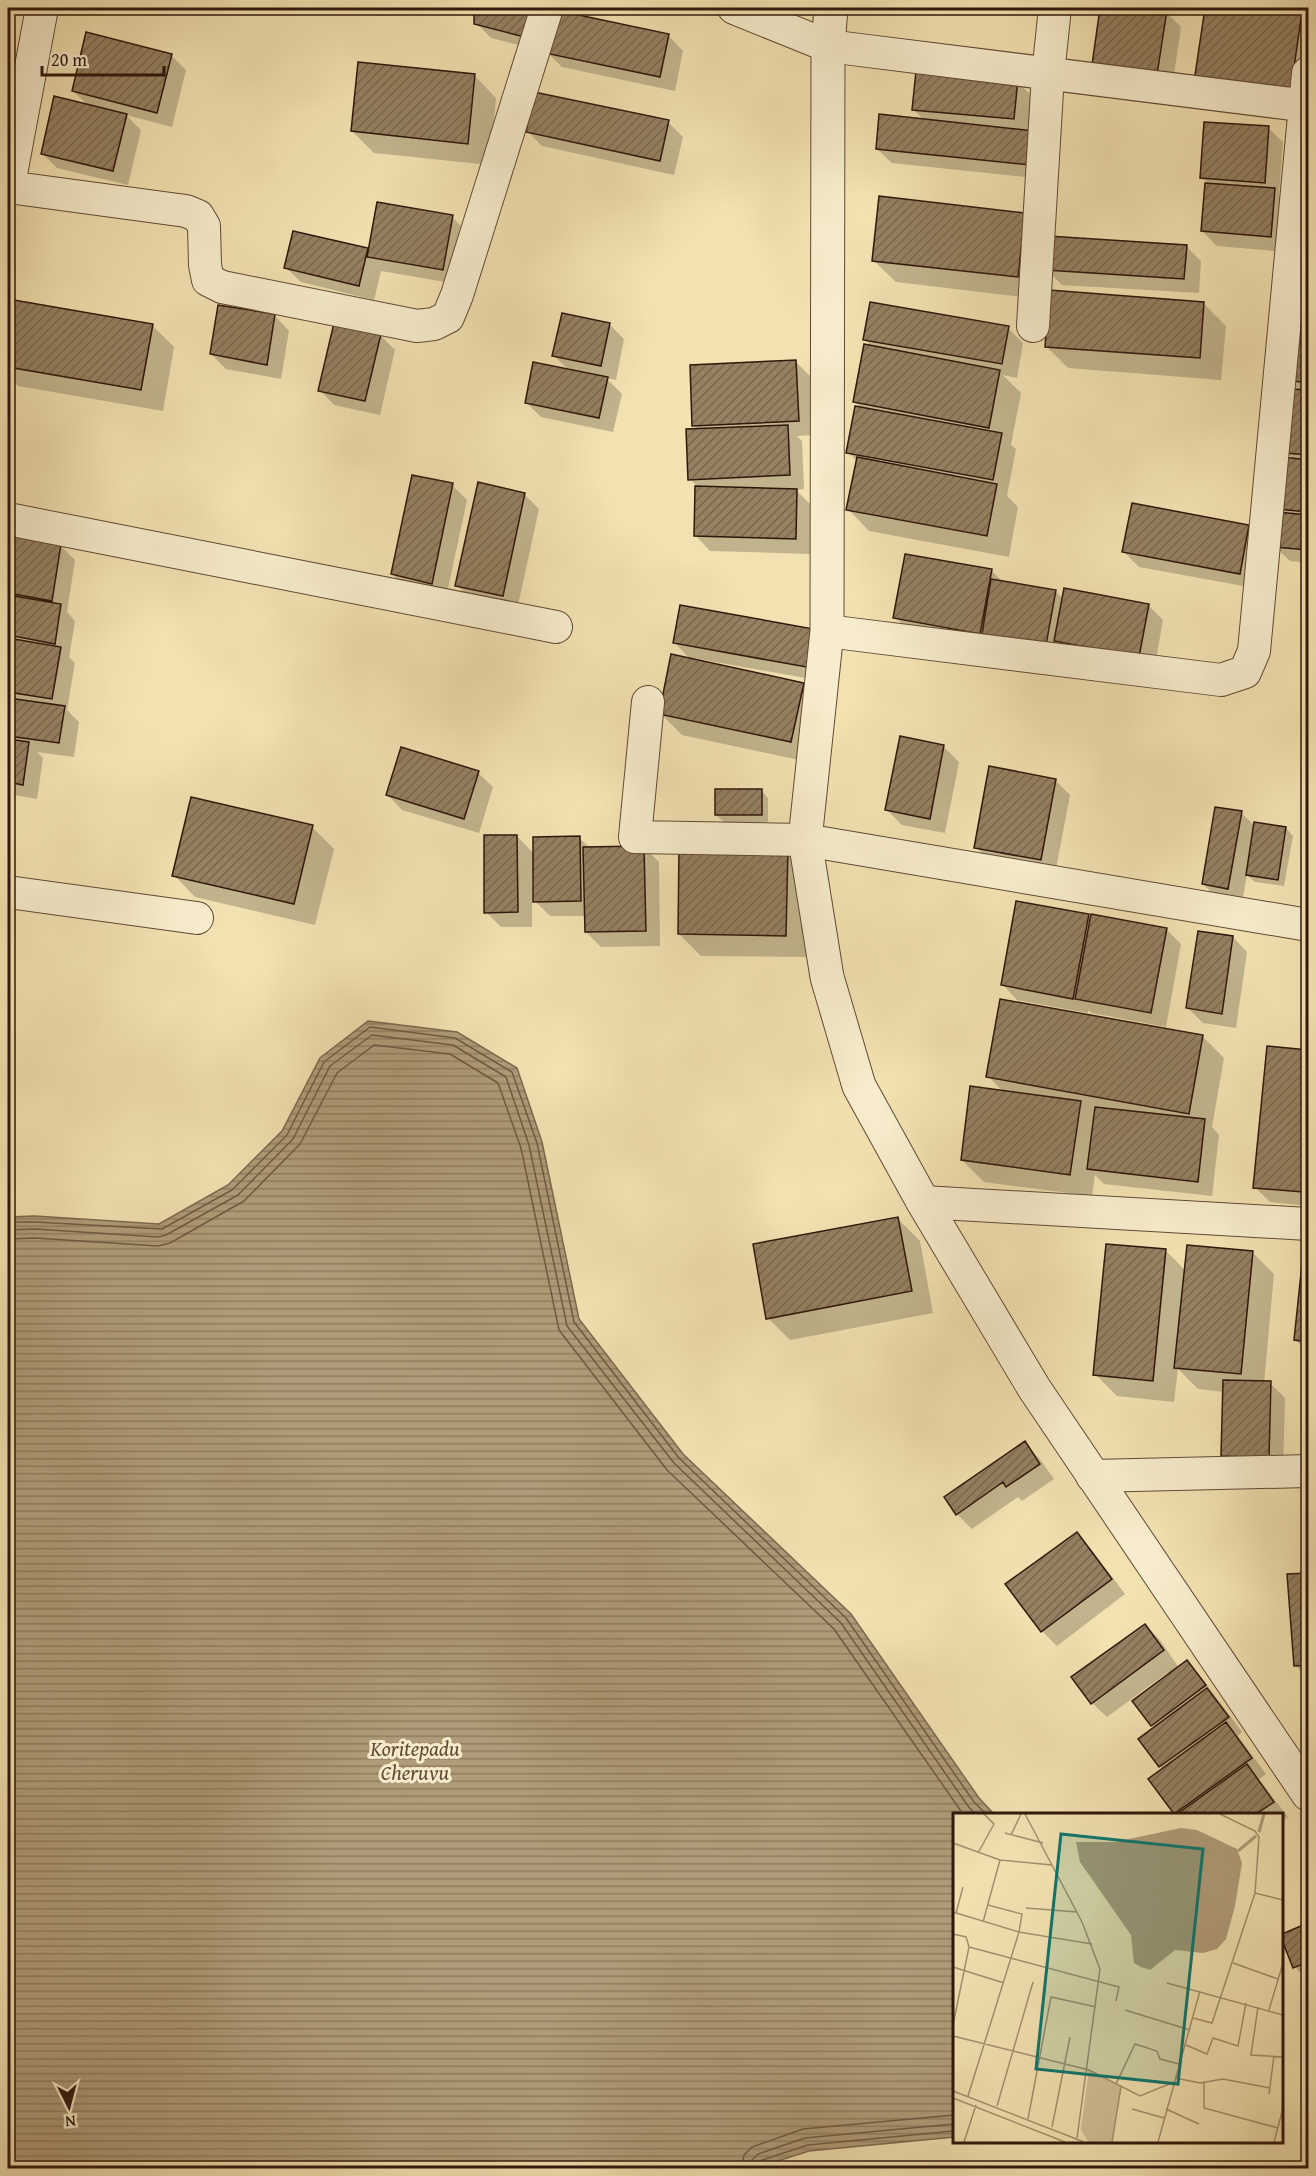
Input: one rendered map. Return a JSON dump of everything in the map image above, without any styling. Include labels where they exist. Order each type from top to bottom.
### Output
[{"type":"street","points":[[44,9],[20,48],[8,188],[186,211],[198,216],[204,226],[205,265],[208,279],[222,287],[417,326],[434,324],[448,317],[457,295],[547,8]]},
{"type":"street","points":[[734,8],[828,46],[1307,105]]},
{"type":"street","points":[[831,8],[828,46],[827,631],[805,840],[826,977],[860,1086],[923,1202],[1034,1388],[1308,1794]]},
{"type":"street","points":[[1033,326],[1048,74],[1055,8]]},
{"type":"street","points":[[827,631],[1221,680],[1245,672],[1254,651],[1307,105],[1308,73]]},
{"type":"street","points":[[8,519],[556,627]]},
{"type":"street","points":[[648,702],[635,837],[805,840],[1308,926]]},
{"type":"street","points":[[8,892],[197,918]]},
{"type":"street","points":[[923,1202],[1308,1224]]},
{"type":"street","points":[[1092,1476],[1308,1471]]},
{"type":"water","name":"Koritepadu Cheruvu","points":[[368,1021],[457,1032],[517,1068],[542,1142],[579,1319],[683,1454],[851,1614],[979,1798],[993,1813],[953,1813],[953,2137],[809,2151],[756,2168],[8,2168],[8,1217],[35,1216],[159,1224],[228,1185],[282,1131],[320,1058]]},
{"type":"building","points":[[474,8],[541,8],[532,39],[474,24]]},
{"type":"building","points":[[1100,8],[1167,10],[1156,81],[1091,72]]},
{"type":"building","points":[[1205,8],[1267,8],[1302,12],[1290,95],[1194,82]]},
{"type":"building","points":[[555,10],[669,34],[660,77],[545,53]]},
{"type":"building","points":[[86,32],[172,54],[157,113],[72,91]]},
{"type":"building","points":[[8,62],[17,64],[8,118]]},
{"type":"building","points":[[358,62],[475,74],[468,144],[351,131]]},
{"type":"building","points":[[916,71],[1018,79],[1014,119],[912,110]]},
{"type":"building","points":[[534,92],[669,120],[660,161],[526,132]]},
{"type":"building","points":[[54,96],[127,114],[113,171],[41,154]]},
{"type":"building","points":[[879,114],[1034,131],[1030,165],[876,149]]},
{"type":"building","points":[[1204,122],[1269,126],[1265,183],[1200,178]]},
{"type":"building","points":[[1205,183],[1275,188],[1271,237],[1201,231]]},
{"type":"building","points":[[879,196],[1025,213],[1018,277],[872,261]]},
{"type":"building","points":[[377,202],[453,215],[443,270],[367,257]]},
{"type":"building","points":[[293,231],[368,248],[359,286],[284,268]]},
{"type":"building","points":[[1048,236],[1187,245],[1184,279],[1046,270]]},
{"type":"building","points":[[1301,244],[1308,245],[1308,306],[1293,305]]},
{"type":"building","points":[[1049,290],[1204,302],[1200,358],[1045,347]]},
{"type":"building","points":[[8,299],[153,324],[141,390],[8,367]]},
{"type":"building","points":[[870,302],[1009,326],[1002,364],[863,340]]},
{"type":"building","points":[[218,305],[275,314],[267,365],[210,354]]},
{"type":"building","points":[[1296,309],[1308,311],[1308,383],[1287,380]]},
{"type":"building","points":[[562,313],[610,323],[601,366],[552,356]]},
{"type":"building","points":[[334,323],[381,334],[365,401],[318,391]]},
{"type":"building","points":[[864,344],[1000,370],[989,428],[853,402]]},
{"type":"building","points":[[796,360],[799,421],[692,426],[690,365]]},
{"type":"building","points":[[533,362],[608,377],[599,418],[525,403]]},
{"type":"building","points":[[1291,389],[1308,390],[1308,455],[1285,453]]},
{"type":"building","points":[[855,406],[1002,433],[993,480],[846,453]]},
{"type":"building","points":[[788,425],[790,475],[688,480],[686,429]]},
{"type":"building","points":[[857,457],[997,484],[987,536],[846,510]]},
{"type":"building","points":[[1283,457],[1308,460],[1308,512],[1277,509]]},
{"type":"building","points":[[412,475],[453,483],[432,584],[391,574]]},
{"type":"building","points":[[478,482],[525,493],[503,596],[455,586]]},
{"type":"building","points":[[695,486],[797,489],[796,539],[694,536]]},
{"type":"building","points":[[1132,503],[1249,525],[1240,574],[1122,552]]},
{"type":"building","points":[[1277,512],[1308,515],[1308,550],[1274,547]]},
{"type":"building","points":[[8,535],[61,544],[52,601],[8,593]]},
{"type":"building","points":[[905,554],[992,569],[980,634],[893,618]]},
{"type":"building","points":[[991,579],[1056,590],[1046,645],[982,634]]},
{"type":"building","points":[[1064,588],[1149,604],[1139,657],[1054,641]]},
{"type":"building","points":[[8,595],[61,604],[55,644],[8,635]]},
{"type":"building","points":[[680,605],[819,630],[812,668],[673,643]]},
{"type":"building","points":[[8,638],[61,647],[52,699],[8,692]]},
{"type":"building","points":[[671,654],[804,683],[791,742],[659,714]]},
{"type":"building","points":[[8,698],[65,706],[59,743],[8,736]]},
{"type":"building","points":[[900,736],[944,745],[930,819],[885,810]]},
{"type":"building","points":[[8,739],[29,742],[23,785],[8,782]]},
{"type":"building","points":[[401,747],[479,771],[464,819],[386,795]]},
{"type":"building","points":[[989,766],[1056,779],[1041,860],[974,848]]},
{"type":"building","points":[[715,789],[762,789],[762,815],[715,815]]},
{"type":"building","points":[[191,797],[313,825],[294,904],[172,876]]},
{"type":"building","points":[[1215,807],[1242,811],[1228,889],[1202,884]]},
{"type":"building","points":[[1254,822],[1286,827],[1278,880],[1246,875]]},
{"type":"building","points":[[484,835],[517,835],[518,912],[484,913]]},
{"type":"building","points":[[580,836],[581,901],[533,902],[533,837]]},
{"type":"building","points":[[644,846],[646,931],[585,932],[583,847]]},
{"type":"building","points":[[679,848],[788,849],[786,936],[678,934]]},
{"type":"building","points":[[1016,901],[1089,914],[1073,999],[1001,985]]},
{"type":"building","points":[[1091,914],[1167,928],[1151,1013],[1075,999]]},
{"type":"building","points":[[1198,931],[1233,936],[1222,1014],[1186,1008]]},
{"type":"building","points":[[1000,999],[1203,1035],[1189,1114],[986,1077]]},
{"type":"building","points":[[1267,1046],[1308,1050],[1308,1132],[1303,1192],[1253,1188]]},
{"type":"building","points":[[970,1086],[1081,1101],[1070,1175],[961,1160]]},
{"type":"building","points":[[1095,1107],[1205,1119],[1198,1182],[1087,1169]]},
{"type":"building","points":[[898,1217],[912,1291],[766,1319],[753,1244]]},
{"type":"building","points":[[1106,1244],[1166,1249],[1153,1381],[1093,1375]]},
{"type":"building","points":[[1187,1245],[1253,1251],[1241,1374],[1174,1368]]},
{"type":"building","points":[[1303,1254],[1308,1255],[1308,1342],[1294,1340]]},
{"type":"building","points":[[1223,1380],[1271,1381],[1269,1458],[1221,1456]]},
{"type":"building","points":[[1025,1441],[1040,1464],[1006,1487],[1003,1482],[956,1515],[944,1497]]},
{"type":"building","points":[[1077,1532],[1112,1579],[1041,1632],[1005,1584]]},
{"type":"building","points":[[1308,1573],[1308,1665],[1294,1666],[1287,1574]]},
{"type":"building","points":[[1145,1624],[1164,1650],[1091,1704],[1071,1677]]},
{"type":"building","points":[[1187,1660],[1206,1685],[1151,1726],[1132,1701]]},
{"type":"building","points":[[1207,1688],[1229,1717],[1159,1767],[1138,1739]]},
{"type":"building","points":[[1226,1722],[1252,1758],[1175,1813],[1148,1779]]},
{"type":"building","points":[[1247,1764],[1274,1802],[1258,1813],[1178,1813]]},
{"type":"building","points":[[1308,1923],[1308,1962],[1293,1968],[1283,1943],[1283,1934]]}]
